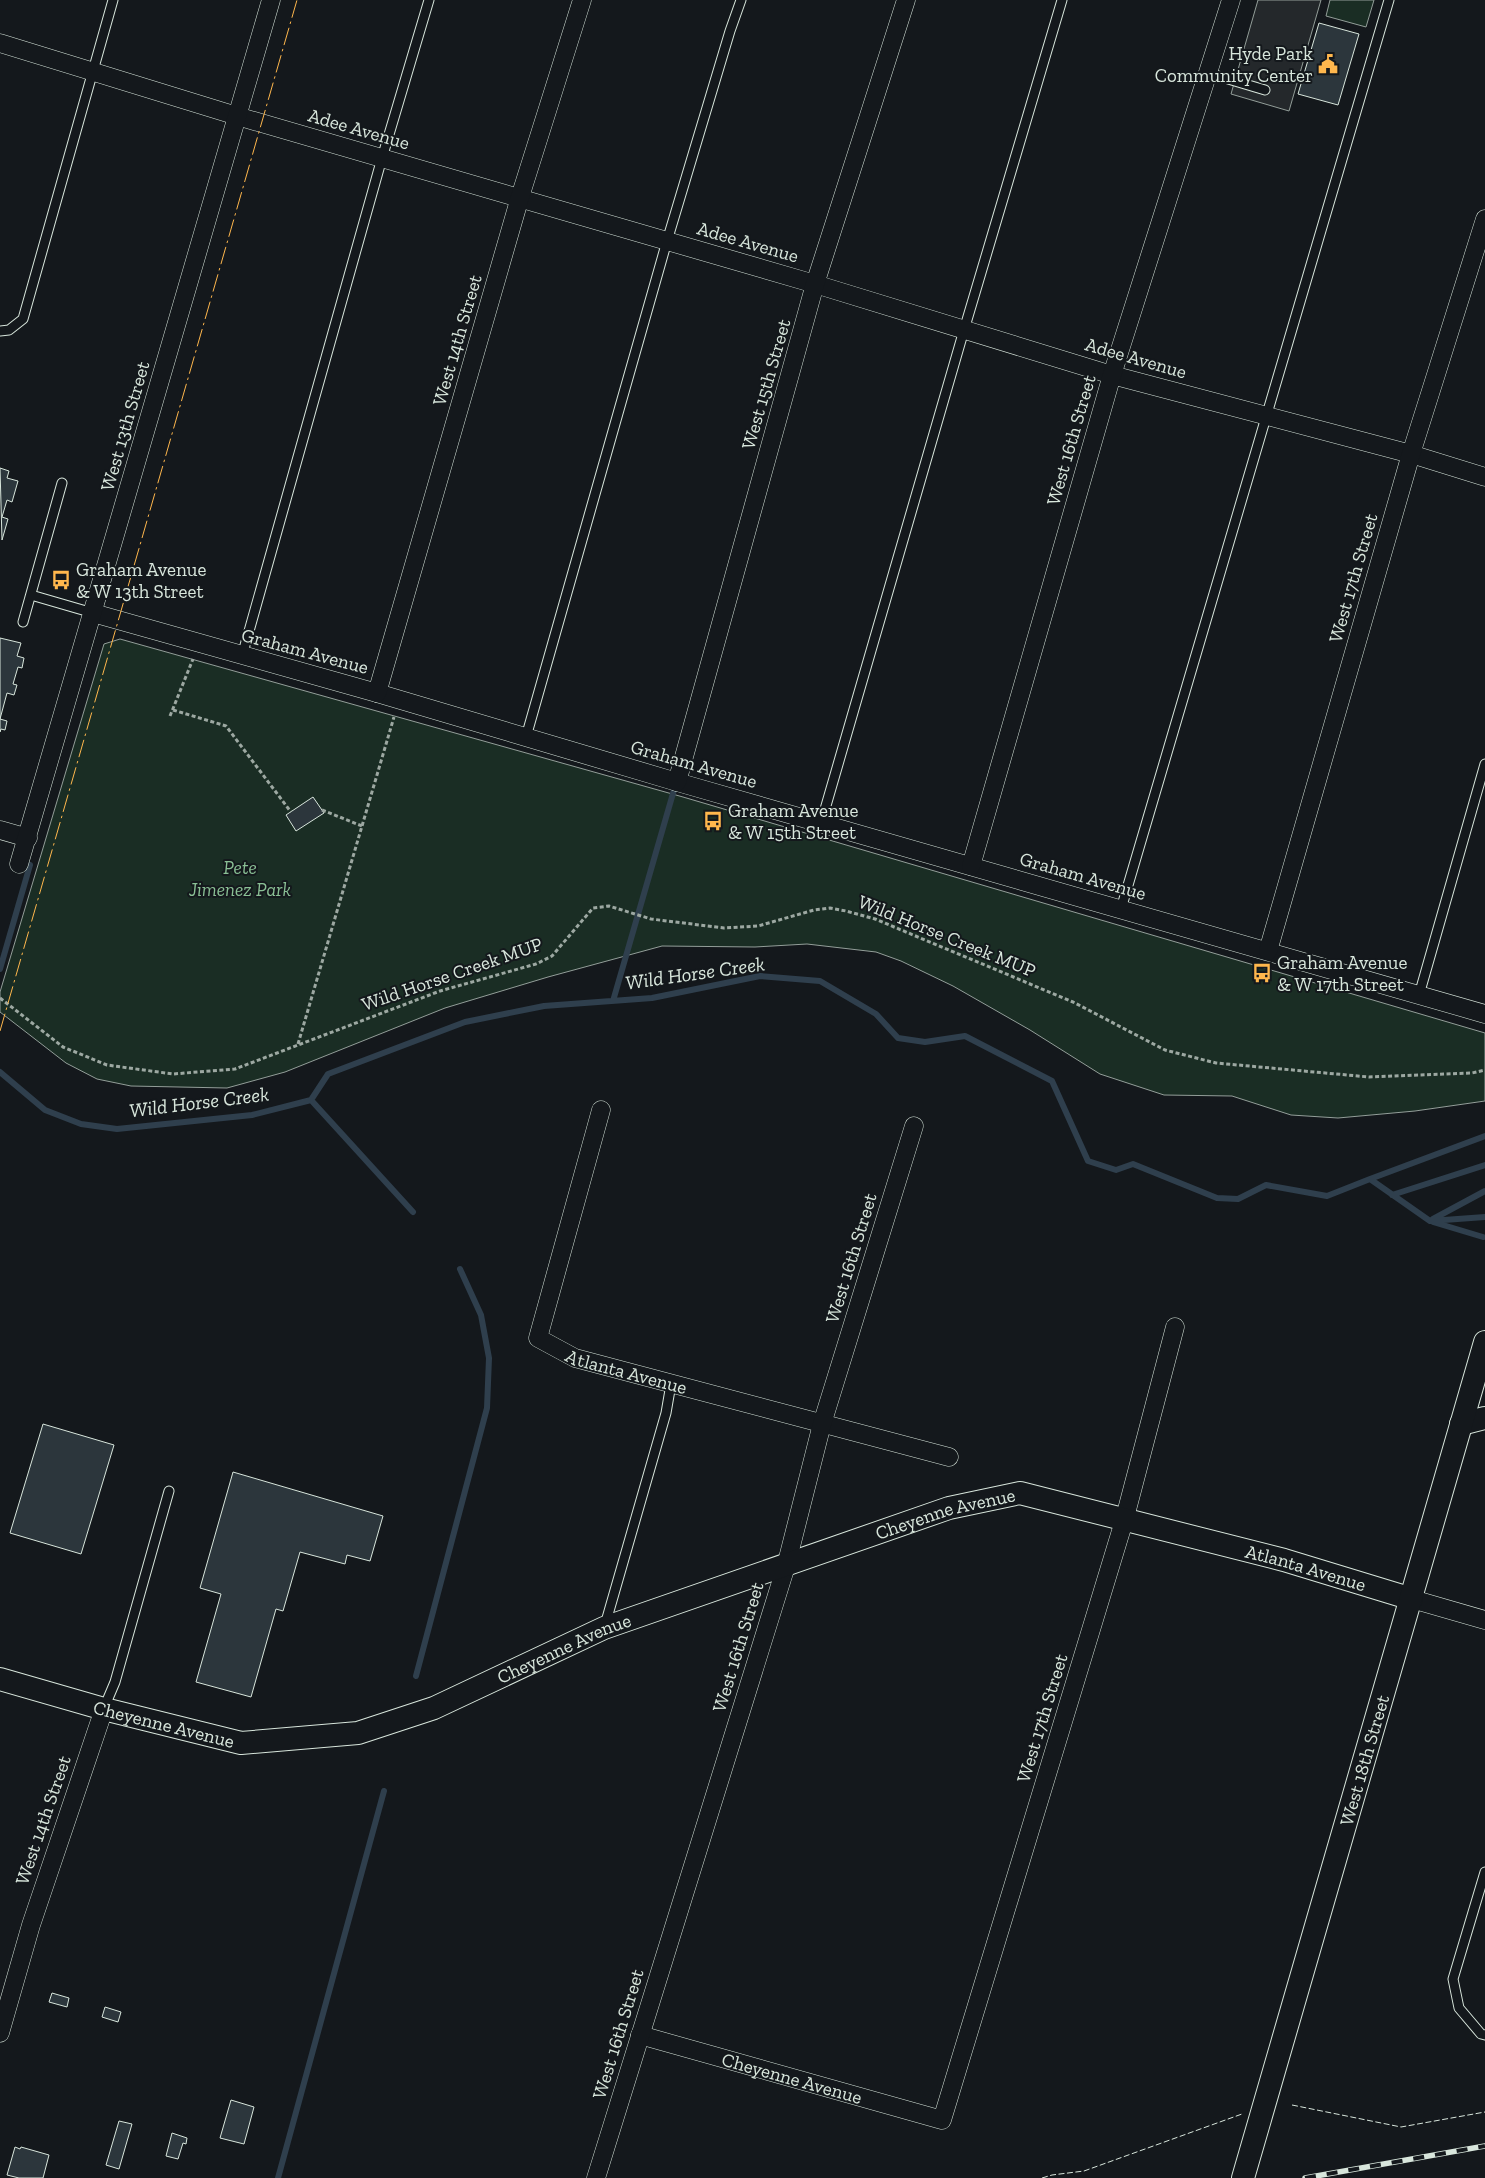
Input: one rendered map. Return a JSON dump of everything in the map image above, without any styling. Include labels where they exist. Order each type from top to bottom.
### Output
[{"type":"street","name":"West 13th Street","points":[[20,864],[271,0]]},
{"type":"street","name":"West 14th Street","points":[[377,693],[520,197],[582,0]]},
{"type":"street","name":"West 15th Street","points":[[677,782],[815,284],[906,0]]},
{"type":"street","name":"West 16th Street","points":[[971,866],[1112,375],[1231,0]]},
{"type":"street","name":"Adee Avenue","points":[[0,44],[237,116],[815,284],[1112,375],[1412,454],[1485,477]]},
{"type":"street","name":"West 17th Street","points":[[1268,951],[1412,454],[1485,218]]},
{"type":"street","name":"Graham Avenue","points":[[93,613],[400,699],[677,782],[1485,1014]]},
{"type":"street","points":[[0,830],[28,838]]},
{"type":"street","name":"Atlanta Avenue","points":[[602,1110],[538,1338],[575,1358],[949,1457]]},
{"type":"street","name":"West 16th Street","points":[[596,2178],[786,1566],[822,1424],[914,1126]]},
{"type":"street","name":"West 17th Street","points":[[942,2120],[1124,1521],[1176,1327]]},
{"type":"street","name":"West 18th Street","points":[[1243,2178],[1484,1348]]},
{"type":"street","points":[[1461,1424],[1485,1418]]},
{"type":"street","name":"Cheyenne Avenue","points":[[0,1680],[104,1709],[241,1743],[358,1733],[434,1708],[604,1628],[949,1508],[1020,1493],[1124,1521]]},
{"type":"street","name":"Atlanta Avenue","points":[[1124,1521],[1284,1560],[1485,1620]]},
{"type":"street","name":"West 14th Street","points":[[0,2033],[31,1925],[104,1709]]},
{"type":"street","name":"Cheyenne Avenue","points":[[640,2035],[942,2120]]},
{"type":"lane","points":[[0,331],[9,330],[23,319],[113,0]]},
{"type":"lane","points":[[242,656],[382,158],[429,0]]},
{"type":"lane","points":[[526,737],[667,241],[741,0]]},
{"type":"lane","points":[[821,823],[1062,0]]},
{"type":"lane","points":[[1121,909],[1389,0]]},
{"type":"lane","points":[[1208,73],[1265,90]]},
{"type":"lane","points":[[23,622],[62,483]]},
{"type":"lane","points":[[31,595],[93,613]]},
{"type":"lane","points":[[1419,995],[1485,764]]},
{"type":"lane","points":[[604,1628],[666,1413],[671,1384]]},
{"type":"lane","points":[[104,1709],[115,1682],[169,1491]]},
{"type":"lane","points":[[1485,1872],[1453,1979],[1459,2008],[1481,2034],[1485,2035]]},
{"type":"path","points":[[170,716],[199,644]]},
{"type":"path","points":[[298,1045],[400,699]]},
{"type":"path","points":[[173,710],[226,726],[291,812]]},
{"type":"path","points":[[322,810],[362,826]]},
{"type":"path","name":"Wild Horse Creek MUP","points":[[0,998],[63,1047],[107,1065],[173,1074],[235,1069],[440,991],[536,964],[552,956],[593,908],[609,906],[651,919],[724,928],[758,926],[814,910],[830,908],[875,919],[1073,1002],[1165,1050],[1216,1063],[1369,1077],[1472,1073],[1485,1070]]},
{"type":"green space","points":[[1330,0],[1374,0],[1366,27],[1326,16]]},
{"type":"green space","name":"Pete Jimenez Park","points":[[120,639],[683,797],[1485,1033],[1485,1101],[1415,1111],[1338,1118],[1291,1115],[1232,1096],[1164,1095],[1100,1074],[1030,1030],[953,986],[901,961],[876,952],[807,944],[755,947],[662,946],[548,977],[445,1008],[285,1072],[227,1088],[131,1086],[97,1079],[66,1063],[0,1012],[0,992],[104,644]]},
{"type":"shaded area","points":[[1258,0],[1321,0],[1289,111],[1231,94]]},
{"type":"building","name":"Hyde Park Community Center","points":[[1319,23],[1359,34],[1338,105],[1298,94]]},
{"type":"building","points":[[0,468],[9,471],[7,478],[18,481],[12,502],[7,500],[2,517],[8,519],[2,540]]},
{"type":"building","points":[[0,638],[21,643],[17,656],[24,658],[22,668],[18,667],[13,684],[17,685],[14,695],[7,693],[0,719]]},
{"type":"building","points":[[0,719],[7,721],[5,730],[1,729],[0,732]]},
{"type":"building","points":[[313,797],[324,813],[296,831],[286,815]]},
{"type":"building","points":[[43,1424],[114,1445],[81,1554],[10,1533]]},
{"type":"building","points":[[233,1472],[383,1516],[370,1561],[347,1555],[345,1564],[300,1552],[283,1611],[276,1609],[251,1697],[196,1682],[221,1594],[200,1588]]},
{"type":"building","points":[[52,1993],[69,1998],[67,2007],[49,2002]]},
{"type":"building","points":[[105,2007],[121,2012],[118,2022],[102,2017]]},
{"type":"building","points":[[231,2100],[254,2107],[244,2144],[220,2138]]},
{"type":"building","points":[[119,2121],[132,2124],[119,2169],[106,2165]]},
{"type":"building","points":[[172,2133],[187,2138],[186,2144],[183,2143],[178,2159],[166,2156]]},
{"type":"building","points":[[15,2147],[49,2155],[43,2178],[19,2178],[7,2175]]},
{"type":"waterway","points":[[613,1001],[676,783]]},
{"type":"waterway","points":[[0,969],[30,865]]},
{"type":"waterway","name":"Wild Horse Creek","points":[[0,1072],[45,1110],[81,1124],[117,1129],[252,1115],[311,1100],[328,1074],[465,1022],[544,1006],[652,998],[760,976],[820,981],[876,1014],[898,1038],[925,1042],[965,1036],[1052,1081],[1088,1161],[1116,1170],[1133,1164],[1217,1198],[1238,1199],[1266,1185],[1327,1196],[1370,1179],[1430,1221],[1485,1217]]},
{"type":"waterway","points":[[311,1100],[413,1212]]},
{"type":"waterway","name":"Wild Horse Creek","points":[[1370,1179],[1485,1136]]},
{"type":"waterway","name":"Wild Horse Creek","points":[[1392,1195],[1485,1165]]},
{"type":"waterway","name":"Wild Horse Creek","points":[[1433,1219],[1485,1191]]},
{"type":"waterway","name":"Wild Horse Creek","points":[[1433,1222],[1483,1237]]},
{"type":"waterway","points":[[416,1676],[487,1408],[489,1358],[481,1315],[460,1269]]},
{"type":"waterway","points":[[278,2178],[384,1791]]},
{"type":"railway","points":[[1305,2178],[1485,2146]]},
{"type":"fence","points":[[1292,2105],[1401,2127],[1485,2112]]},
{"type":"fence","points":[[1042,2178],[1084,2171],[1242,2114]]},
{"type":"power","points":[[0,1031],[297,0]]},
{"type":"place","name":"Hyde Park Community Center","points":[[1328,64]]},
{"type":"place","name":"Graham Avenue & W 13th Street","points":[[61,580]]},
{"type":"place","name":"Graham Avenue & W 15th Street","points":[[713,821]]},
{"type":"place","name":"Graham Avenue & W 17th Street","points":[[1262,973]]}]
